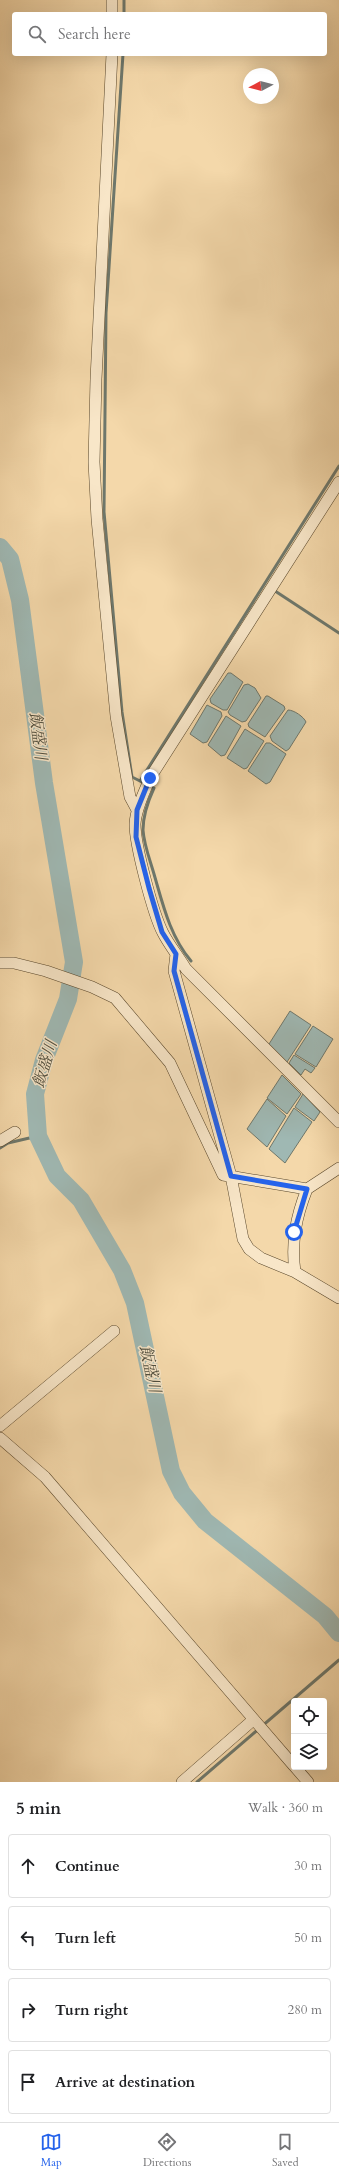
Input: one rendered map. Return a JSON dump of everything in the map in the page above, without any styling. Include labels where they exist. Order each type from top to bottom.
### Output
[{"type":"street","points":[[112,0],[112,12]]},
{"type":"street","points":[[112,56],[96,379],[94,462],[97,519],[116,716],[130,797],[137,810]]},
{"type":"street","points":[[339,482],[150,778],[137,810],[136,837],[162,932],[186,969],[339,1122]]},
{"type":"street","points":[[176,954],[174,971],[231,1176],[243,1239],[249,1249],[261,1258],[295,1272],[339,1298]]},
{"type":"street","points":[[0,963],[14,963],[46,971],[92,987],[115,998],[170,1063],[223,1175],[307,1189]]},
{"type":"street","points":[[0,1141],[15,1132]]},
{"type":"street","points":[[295,1272],[292,1251],[294,1232],[307,1189],[339,1168]]},
{"type":"street","points":[[0,1426],[114,1330]]},
{"type":"street","points":[[0,1438],[45,1477],[253,1720],[291,1762]]},
{"type":"street","points":[[182,1782],[253,1720]]},
{"type":"street","points":[[298,1770],[308,1782]]},
{"type":"water","points":[[228,673],[231,673],[243,682],[227,710],[223,710],[211,703],[210,699]]},
{"type":"water","points":[[248,684],[255,688],[261,698],[246,721],[242,722],[230,715],[228,712],[244,685]]},
{"type":"water","points":[[266,696],[284,706],[285,709],[265,737],[249,727],[248,724]]},
{"type":"water","points":[[207,705],[221,712],[222,716],[207,742],[203,743],[190,734]]},
{"type":"water","points":[[288,710],[298,714],[306,722],[289,749],[286,751],[272,741],[270,736]]},
{"type":"water","points":[[226,716],[241,726],[225,755],[221,756],[208,745]]},
{"type":"water","points":[[245,729],[264,741],[247,768],[244,769],[227,758]]},
{"type":"water","points":[[266,743],[270,743],[286,754],[270,782],[266,784],[248,771]]},
{"type":"water","points":[[290,1011],[311,1025],[287,1062],[269,1044]]},
{"type":"water","points":[[313,1026],[333,1039],[316,1067],[295,1054]]},
{"type":"water","points":[[294,1055],[315,1068],[311,1073],[305,1069],[301,1075],[289,1063]]},
{"type":"water","points":[[282,1075],[301,1094],[287,1114],[267,1098]]},
{"type":"water","points":[[303,1094],[320,1112],[314,1121],[295,1107]]},
{"type":"water","points":[[267,1099],[286,1116],[267,1147],[247,1129]]},
{"type":"water","points":[[294,1108],[312,1122],[285,1163],[269,1149]]},
{"type":"waterway","points":[[124,0],[124,12]]},
{"type":"waterway","points":[[123,56],[106,313],[104,512],[122,712],[132,777],[154,788],[144,819],[143,830],[147,852],[172,931],[191,961]]},
{"type":"waterway","points":[[140,781],[339,466]]},
{"type":"waterway","name":"飯盛川","points":[[0,547],[10,559],[20,600],[44,783],[74,962],[68,999],[44,1060],[35,1094],[38,1136],[57,1176],[81,1200],[122,1270],[135,1303],[171,1471],[182,1493],[205,1521],[325,1616],[339,1633]]},
{"type":"waterway","points":[[272,589],[339,633]]},
{"type":"waterway","points":[[0,1148],[8,1143],[38,1136]]},
{"type":"waterway","points":[[197,1782],[339,1660]]},
{"type":"route","points":[[150,778],[137,810],[135,824],[136,837],[162,932],[176,954],[174,971],[231,1176],[307,1189],[303,1198],[294,1232]]}]
